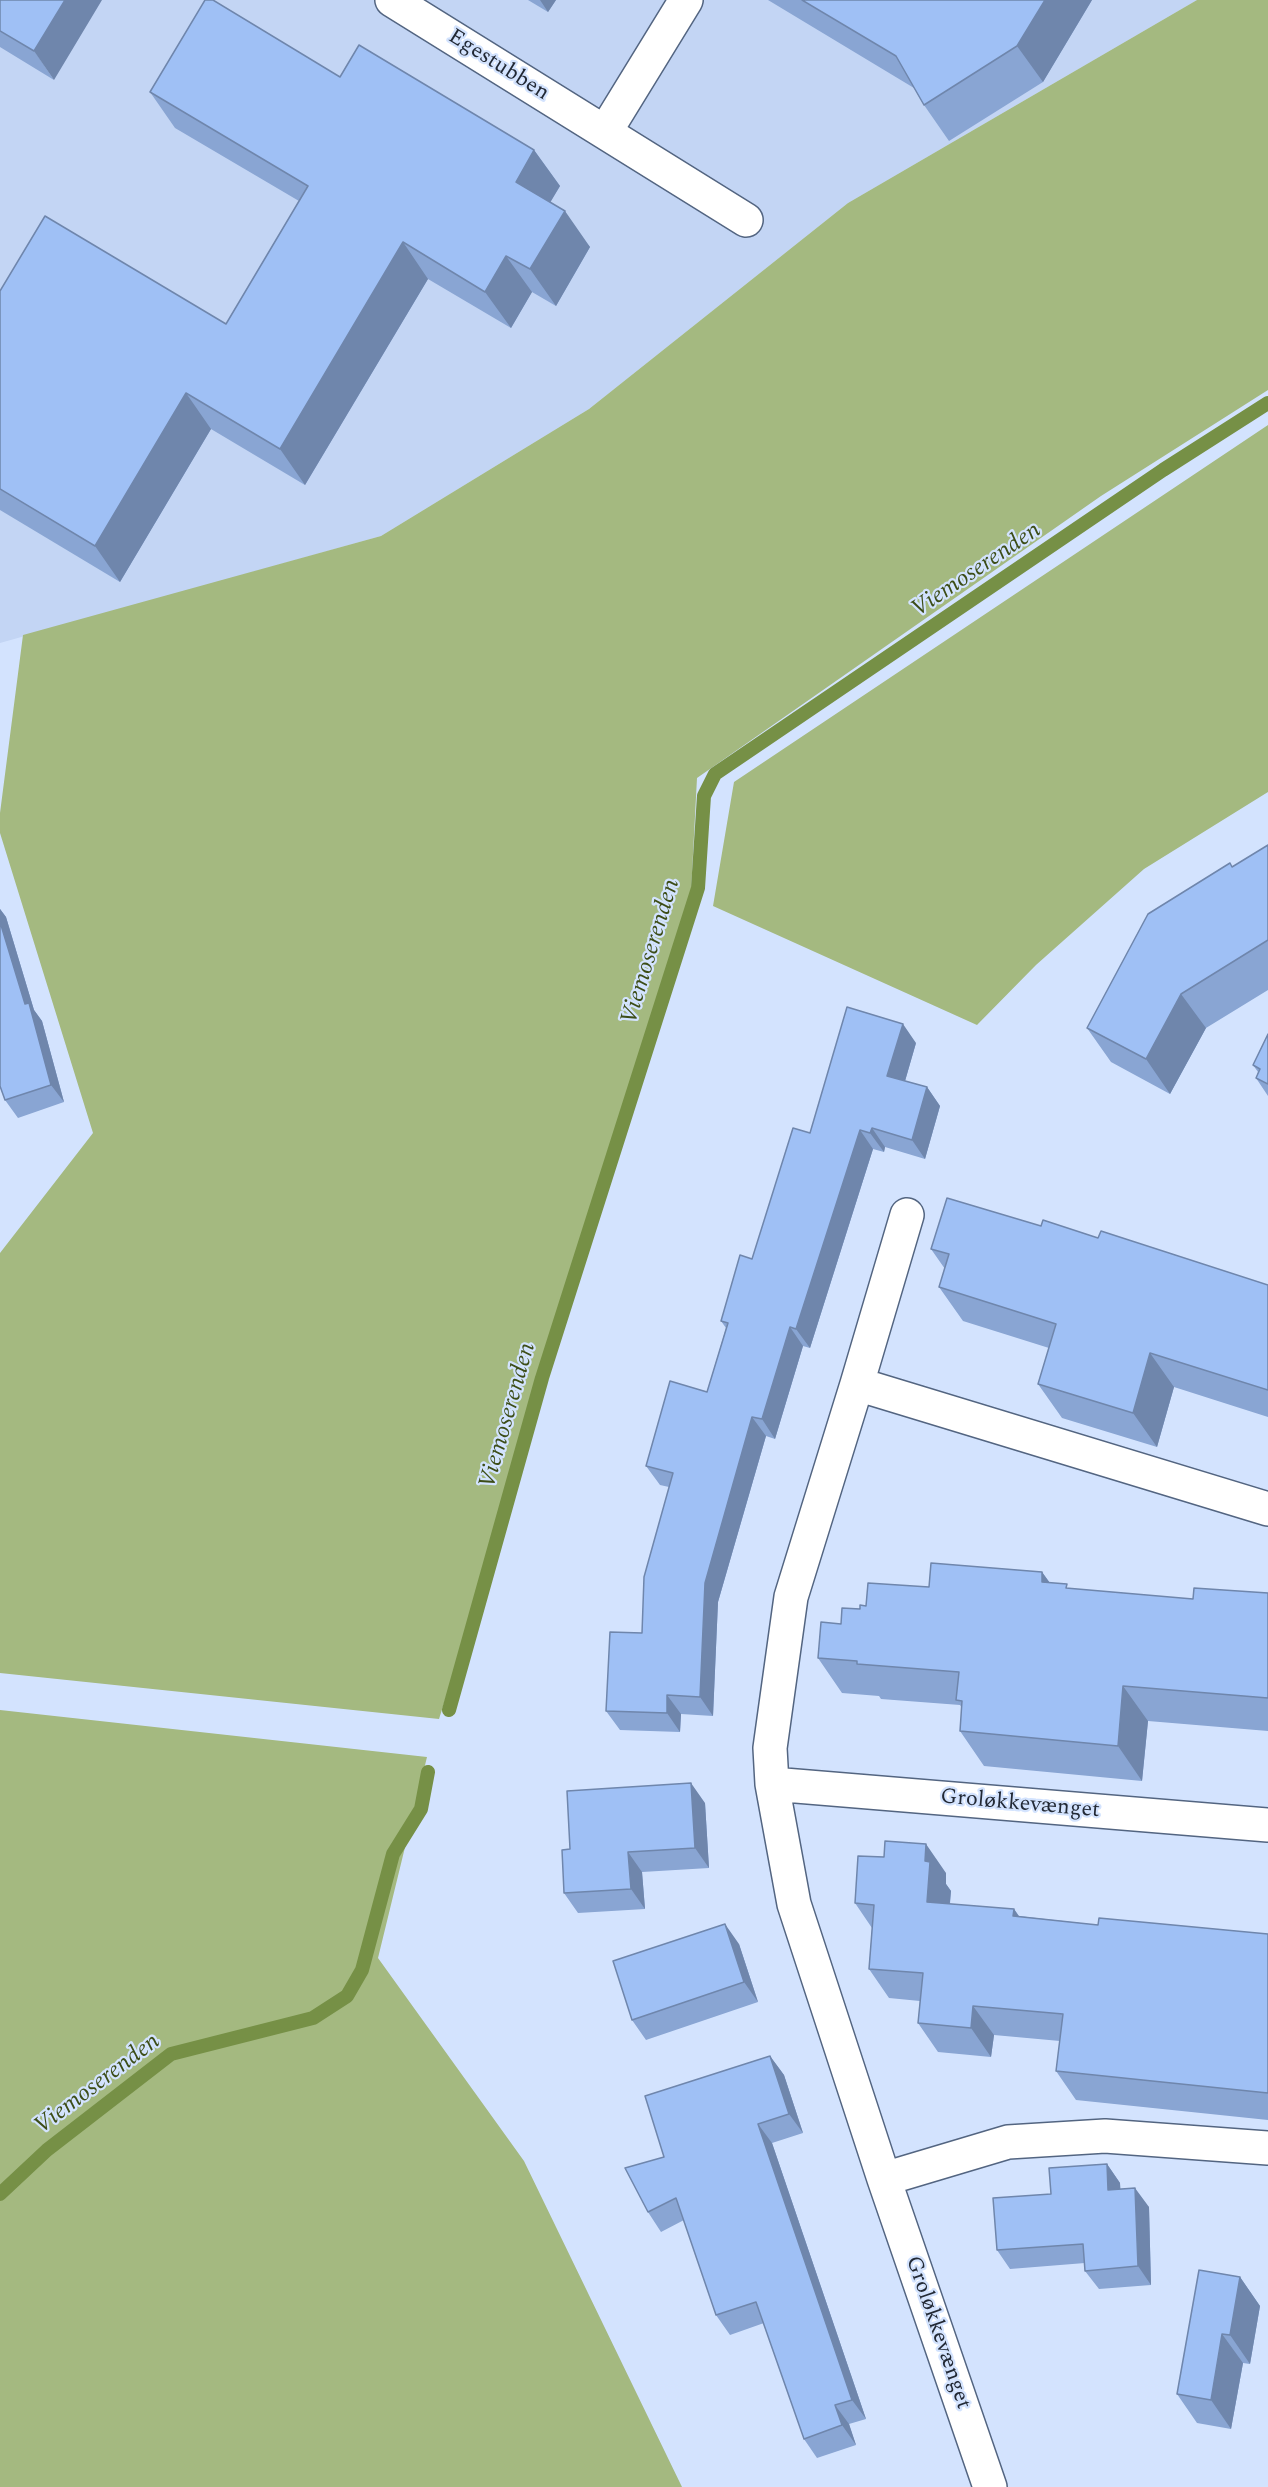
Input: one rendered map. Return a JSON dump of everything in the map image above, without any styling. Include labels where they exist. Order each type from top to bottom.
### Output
[{"type":"street","name":"Egestubben","points":[[392,0],[746,220]]},
{"type":"street","points":[[605,132],[686,0]]},
{"type":"street","name":"Groløkkevænget","points":[[907,1215],[791,1597],[770,1748],[772,1784],[794,1905],[884,2180],[990,2487]]},
{"type":"street","points":[[857,1384],[1268,1509]]},
{"type":"street","name":"Groløkkevænget","points":[[772,1784],[1268,1825]]},
{"type":"street","points":[[884,2180],[1008,2142],[1105,2136],[1268,2148]]},
{"type":"shaded area","points":[[0,0],[1197,0],[848,203],[589,409],[381,536],[0,643]]},
{"type":"green space","points":[[1197,0],[1268,0],[1268,390],[1101,496],[697,778],[689,930],[439,1719],[0,1673],[0,1253],[93,1133],[0,833],[0,813],[23,635],[381,536],[589,409],[848,203]]},
{"type":"green space","points":[[1268,425],[1268,792],[1144,869],[1036,965],[977,1025],[713,906],[734,782]]},
{"type":"green space","points":[[0,1710],[427,1757],[378,1958],[524,2161],[682,2487],[0,2487]]},
{"type":"building","points":[[0,0],[65,0],[34,51],[0,31]]},
{"type":"building","points":[[205,0],[213,0],[340,77],[359,45],[534,150],[516,182],[565,211],[530,269],[506,256],[485,292],[403,242],[280,449],[186,393],[95,546],[0,489],[0,291],[45,216],[226,324],[308,186],[150,92]]},
{"type":"building","points":[[802,0],[1045,0],[1017,46],[924,105],[896,56]]},
{"type":"building","points":[[1268,845],[1268,940],[1181,994],[1146,1059],[1087,1028],[1148,914],[1230,863],[1232,867]]},
{"type":"building","points":[[0,922],[25,1004],[29,1003],[51,1085],[5,1100],[0,1086]]},
{"type":"building","points":[[847,1007],[903,1024],[887,1076],[927,1087],[912,1140],[872,1128],[870,1133],[860,1130],[796,1329],[790,1327],[762,1419],[752,1417],[705,1583],[700,1697],[667,1695],[667,1713],[606,1711],[610,1632],[642,1633],[644,1577],[673,1473],[646,1466],[670,1381],[707,1392],[728,1323],[721,1321],[740,1255],[752,1259],[793,1128],[810,1133]]},
{"type":"building","points":[[1268,1034],[1268,1084],[1256,1078],[1260,1069],[1253,1065]]},
{"type":"building","points":[[947,1198],[1041,1226],[1043,1220],[1098,1238],[1101,1231],[1268,1285],[1268,1390],[1150,1353],[1133,1413],[1038,1384],[1056,1324],[939,1287],[949,1254],[931,1249]]},
{"type":"building","points":[[931,1563],[1042,1572],[1042,1582],[1067,1584],[1066,1588],[1193,1599],[1194,1588],[1268,1593],[1268,1698],[1123,1686],[1118,1746],[960,1731],[962,1701],[956,1700],[959,1672],[857,1664],[857,1661],[818,1658],[821,1622],[841,1624],[842,1608],[860,1609],[860,1605],[866,1606],[868,1583],[929,1587]]},
{"type":"building","points":[[691,1783],[695,1848],[628,1852],[631,1889],[564,1893],[562,1850],[570,1849],[567,1791]]},
{"type":"building","points":[[885,1841],[926,1844],[925,1861],[930,1862],[927,1902],[1014,1909],[1013,1916],[1098,1925],[1099,1918],[1268,1934],[1268,2093],[1056,2071],[1063,2014],[973,2006],[971,2028],[918,2023],[923,1973],[869,1969],[874,1905],[855,1903],[858,1856],[884,1857]]},
{"type":"building","points":[[725,1924],[744,1982],[632,2020],[613,1961]]},
{"type":"building","points":[[770,2056],[789,2114],[758,2124],[852,2400],[835,2405],[842,2425],[804,2439],[756,2302],[716,2315],[676,2198],[648,2212],[625,2168],[664,2157],[645,2096]]},
{"type":"building","points":[[1107,2164],[1108,2190],[1135,2188],[1138,2266],[1085,2271],[1083,2244],[997,2250],[993,2198],[1051,2194],[1049,2168]]},
{"type":"building","points":[[1199,2270],[1240,2277],[1230,2335],[1222,2334],[1211,2400],[1177,2394]]},
{"type":"waterway","name":"Viemoserenden","points":[[449,1710],[542,1378],[698,888],[704,796],[715,774],[1163,470],[1268,403]]},
{"type":"waterway","name":"Viemoserenden","points":[[0,2194],[47,2150],[171,2054],[313,2018],[347,1996],[362,1970],[393,1854],[421,1809],[428,1772]]}]
